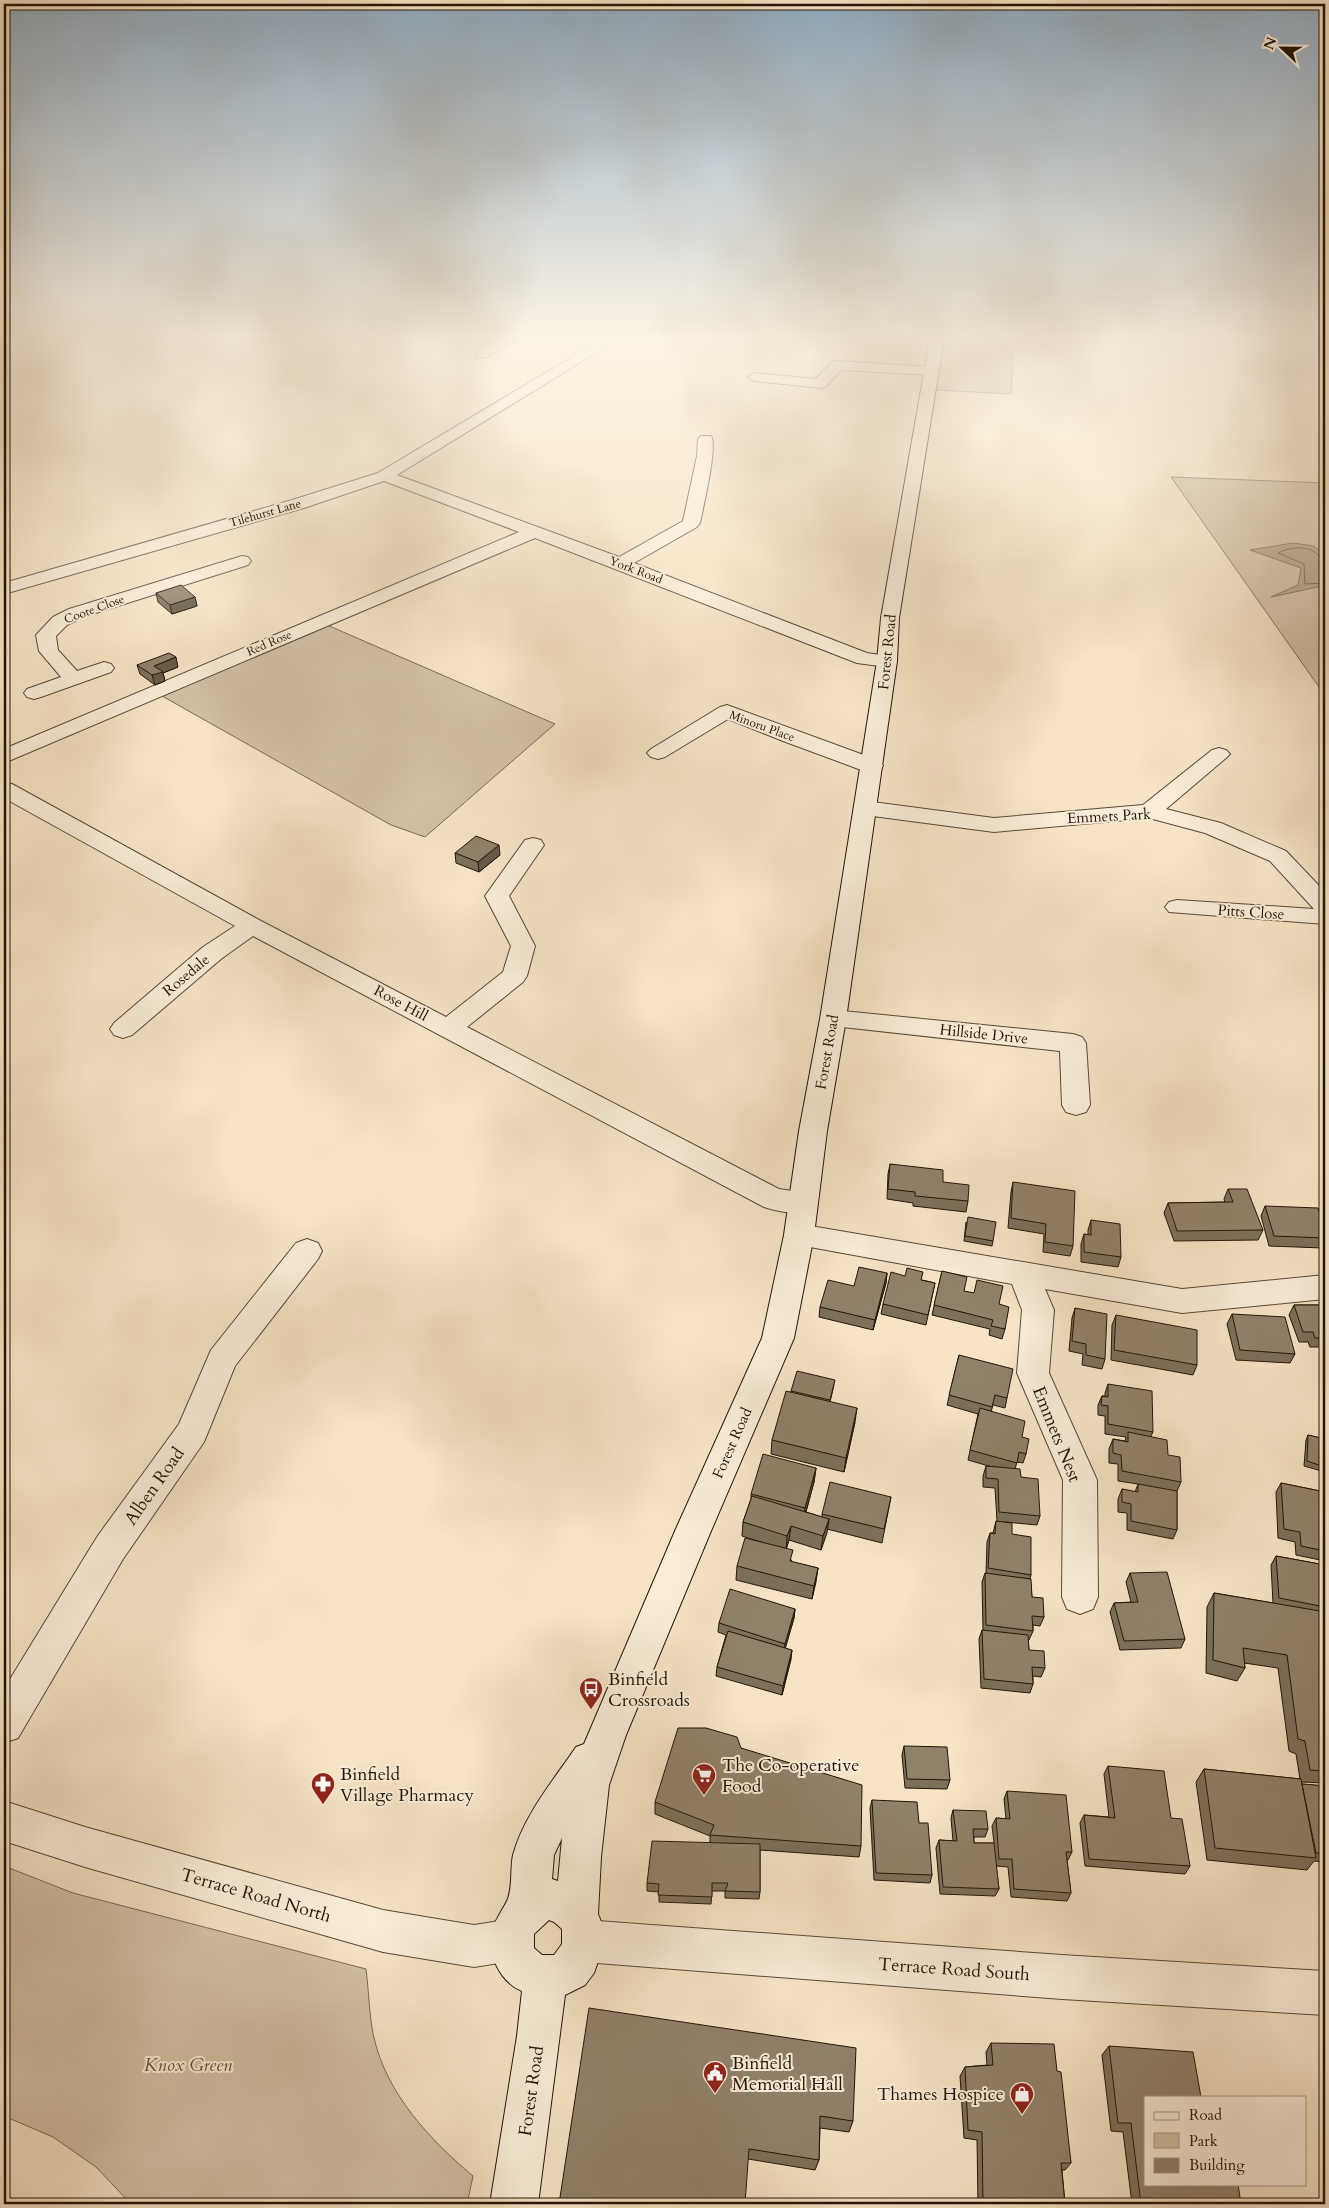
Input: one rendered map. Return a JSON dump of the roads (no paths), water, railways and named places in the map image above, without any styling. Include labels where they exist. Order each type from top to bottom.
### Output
[{"type":"street","name":"Tilehurst Lane","points":[[4,589],[298,504],[384,476],[440,441]]},
{"type":"street","points":[[620,564],[691,522],[705,456],[706,441]]},
{"type":"street","name":"Forest Road","points":[[580,1927],[580,1857],[589,1785],[607,1735],[693,1531],[778,1338],[799,1236],[813,1131],[833,1020],[872,766],[887,661],[890,618],[919,441]]},
{"type":"street","name":"York Road","points":[[384,476],[513,523],[864,659],[887,661]]},
{"type":"street","points":[[507,542],[513,523]]},
{"type":"street","name":"Red Rose","points":[[4,757],[507,542],[535,532]]},
{"type":"street","points":[[157,544],[198,574]]},
{"type":"street","name":"Coote Close","points":[[73,679],[49,651],[46,635],[60,621],[76,613],[242,561]]},
{"type":"street","points":[[34,693],[104,668]]},
{"type":"street","name":"Minoru Place","points":[[658,753],[727,711],[790,737],[872,766]]},
{"type":"street","points":[[1149,811],[1218,754]]},
{"type":"street","name":"Rose Hill","points":[[4,789],[252,926],[774,1199],[803,1202]]},
{"type":"street","name":"Emmets Park","points":[[865,808],[994,825],[1149,811],[1213,828],[1278,856],[1325,906]]},
{"type":"street","points":[[448,1029],[514,976],[523,946],[497,896],[532,845]]},
{"type":"street","name":"Pitts Close","points":[[1177,907],[1325,917]]},
{"type":"street","name":"Rosedale","points":[[123,1029],[212,953],[252,926]]},
{"type":"street","name":"Hillside Drive","points":[[833,1020],[1072,1042],[1076,1105]]},
{"type":"street","points":[[799,1236],[1182,1301],[1325,1287]]},
{"type":"street","name":"Alben Road","points":[[4,1724],[110,1548],[192,1432],[222,1360],[306,1251]]},
{"type":"street","name":"Emmets Nest","points":[[1024,1275],[1038,1310],[1033,1373],[1080,1480],[1080,1597]]},
{"type":"street","name":"Forest Road","points":[[520,1924],[534,1855],[545,1828],[607,1735]]},
{"type":"street","name":"Terrace Road North","points":[[4,1821],[383,1931],[474,1946],[520,1924]]},
{"type":"street","points":[[548,1899],[559,1900],[569,1905],[580,1927],[576,1962],[557,1976],[545,1978],[528,1973],[516,1959],[520,1924],[538,1902],[548,1899]]},
{"type":"street","name":"Terrace Road South","points":[[580,1927],[1062,1977],[1325,1992]]},
{"type":"street","name":"Forest Road","points":[[514,2204],[539,2036],[545,1978]]},
{"type":"water","points":[[1293,543],[1314,546],[1325,556],[1325,588],[1318,587],[1271,597],[1298,585],[1301,568],[1250,550]]},
{"type":"place","name":"Binfield Crossroads","points":[[591,1710]]},
{"type":"place","name":"The Co-operative Food","points":[[704,1796]]},
{"type":"place","name":"Binfield Village Pharmacy","points":[[323,1805]]},
{"type":"place","name":"Binfield Memorial Hall","points":[[715,2094]]},
{"type":"place","name":"Thames Hospice","points":[[1022,2115]]},
{"type":"park label","name":"Knox Green","points":[[188,2065]]}]
